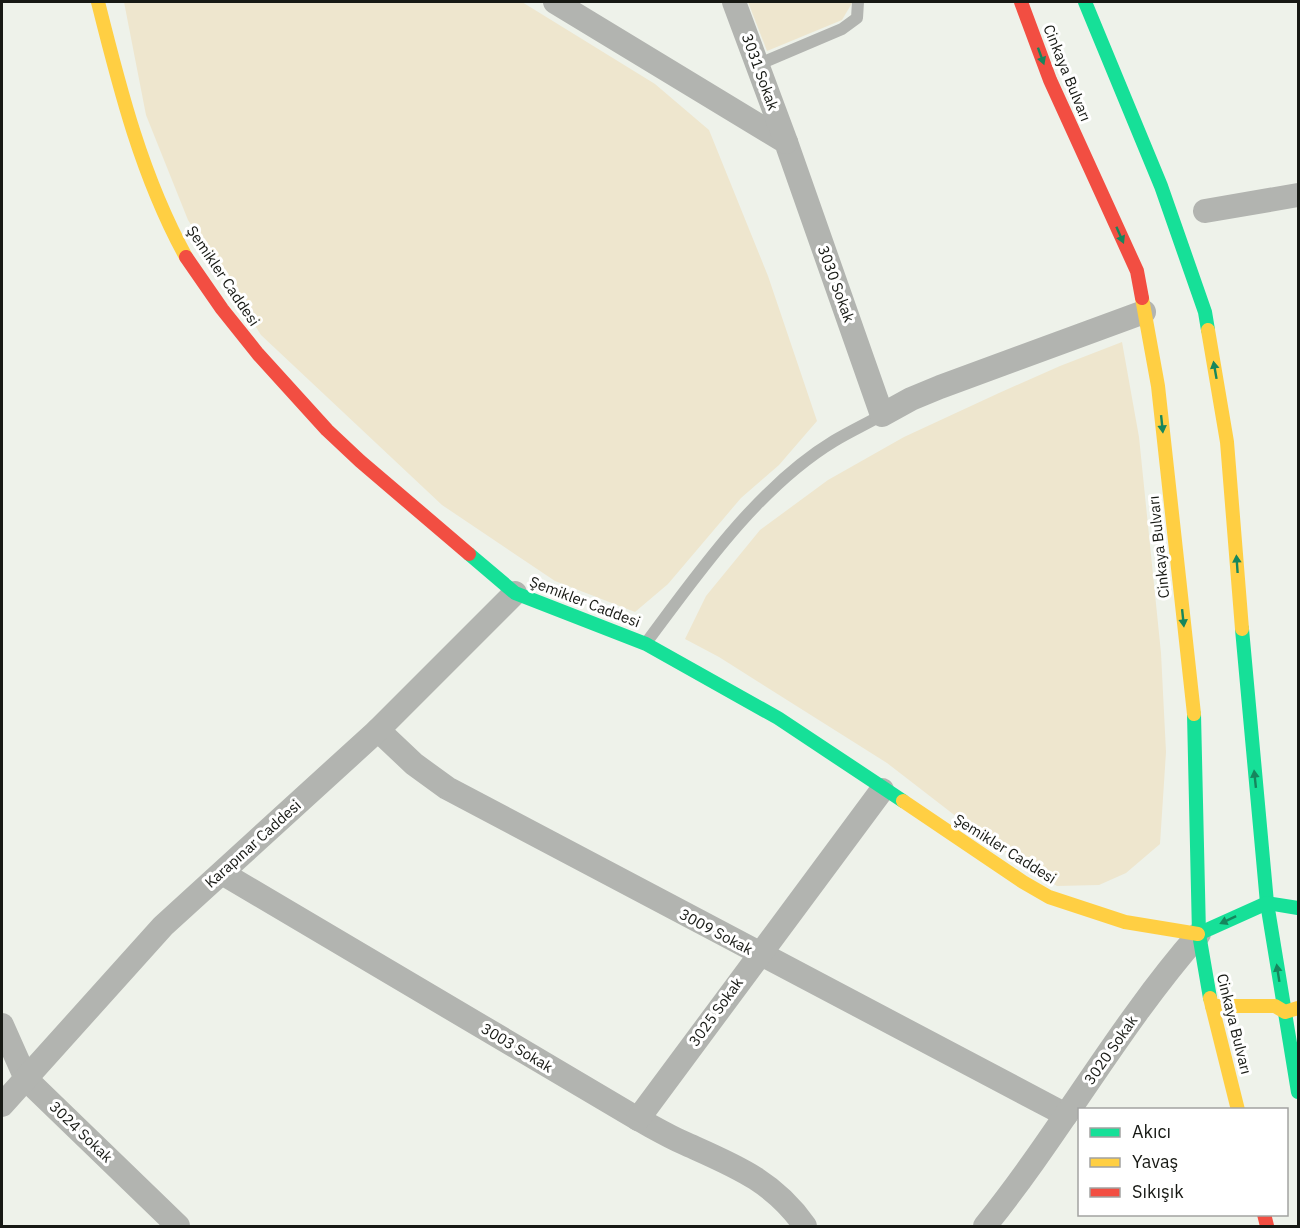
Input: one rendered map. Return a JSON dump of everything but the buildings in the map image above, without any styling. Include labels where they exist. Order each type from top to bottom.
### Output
[{"type":"main road","name":"Şemikler Caddesi","points":[[98,2],[120,91],[152,186],[168,224],[189,261],[222,309],[258,354],[327,430],[360,461],[515,593],[646,644],[711,679],[778,718],[882,790],[1049,897],[1125,922],[1199,934]]},
{"type":"main road","name":"Cinkaya Bulvarı","points":[[1021,2],[1050,80],[1137,271],[1158,386],[1195,722],[1199,934],[1205,976],[1238,1108]]},
{"type":"main road","points":[[1085,2],[1161,186],[1205,312],[1227,442],[1246,683],[1267,903],[1292,1010],[1299,1092]]},
{"type":"main road","points":[[1199,934],[1267,903],[1299,908]]},
{"type":"main road","points":[[1212,1006],[1275,1006],[1292,1010]]},
{"type":"street","points":[[555,2],[786,142]]},
{"type":"street","name":"3031 Sokak","points":[[734,2],[786,142]]},
{"type":"street","name":"3030 Sokak","points":[[786,142],[882,415]]},
{"type":"street","points":[[1205,211],[1299,195]]},
{"type":"street","points":[[882,415],[940,387],[1144,312]]},
{"type":"street","name":"Karapınar Caddesi","points":[[2,1105],[163,926],[378,730],[515,593]]},
{"type":"street","name":"3009 Sokak","points":[[378,730],[414,764],[447,788],[1066,1115]]},
{"type":"street","name":"3025 Sokak","points":[[638,1119],[882,790]]},
{"type":"street","name":"3003 Sokak","points":[[222,873],[638,1119],[742,1169],[763,1182],[783,1199],[805,1227]]},
{"type":"street","name":"3020 Sokak","points":[[985,1227],[1166,972],[1199,934]]},
{"type":"street","name":"3024 Sokak","points":[[2,1025],[26,1079],[178,1227]]},
{"type":"lane","points":[[757,65],[842,29],[857,18],[858,2]]},
{"type":"lane","points":[[646,644],[718,550],[773,489],[832,442],[882,415]]},
{"type":"shaded area","points":[[124,2],[522,2],[655,84],[709,130],[768,276],[817,421],[779,465],[741,498],[668,584],[635,612],[555,581],[442,505],[261,335],[188,220],[146,115]]},
{"type":"shaded area","points":[[748,2],[852,3],[842,20],[767,51]]},
{"type":"shaded area","points":[[1122,342],[1139,437],[1161,653],[1166,752],[1160,844],[1126,873],[1099,885],[1057,886],[988,841],[887,763],[719,657],[685,639],[706,596],[760,530],[828,480],[904,437],[1060,366]]},
{"type":"traffic: fast","points":[[1085,2],[1161,186],[1205,312],[1208,330]]},
{"type":"traffic: fast","points":[[469,554],[515,593],[646,644],[778,718],[903,801]]},
{"type":"traffic: fast","points":[[1242,629],[1267,903],[1298,1092]]},
{"type":"traffic: fast","points":[[1194,714],[1199,934],[1210,998]]},
{"type":"traffic: fast","points":[[1198,934],[1267,903],[1298,908]]},
{"type":"traffic: slow","points":[[98,2],[124,100],[145,164],[170,227],[186,257]]},
{"type":"traffic: slow","points":[[1142,298],[1158,386],[1194,714]]},
{"type":"traffic: slow","points":[[1208,330],[1227,442],[1242,629]]},
{"type":"traffic: slow","points":[[903,801],[1049,897],[1125,922],[1198,934]]},
{"type":"traffic: slow","points":[[1210,998],[1238,1108]]},
{"type":"traffic: slow","points":[[1212,1006],[1275,1006],[1285,1012],[1298,1008]]},
{"type":"traffic: jam","points":[[1021,2],[1050,80],[1137,271],[1142,298]]},
{"type":"traffic: jam","points":[[186,257],[222,309],[258,354],[327,430],[469,554]]},
{"type":"traffic: jam","points":[[1264,1216],[1267,1226]]}]
